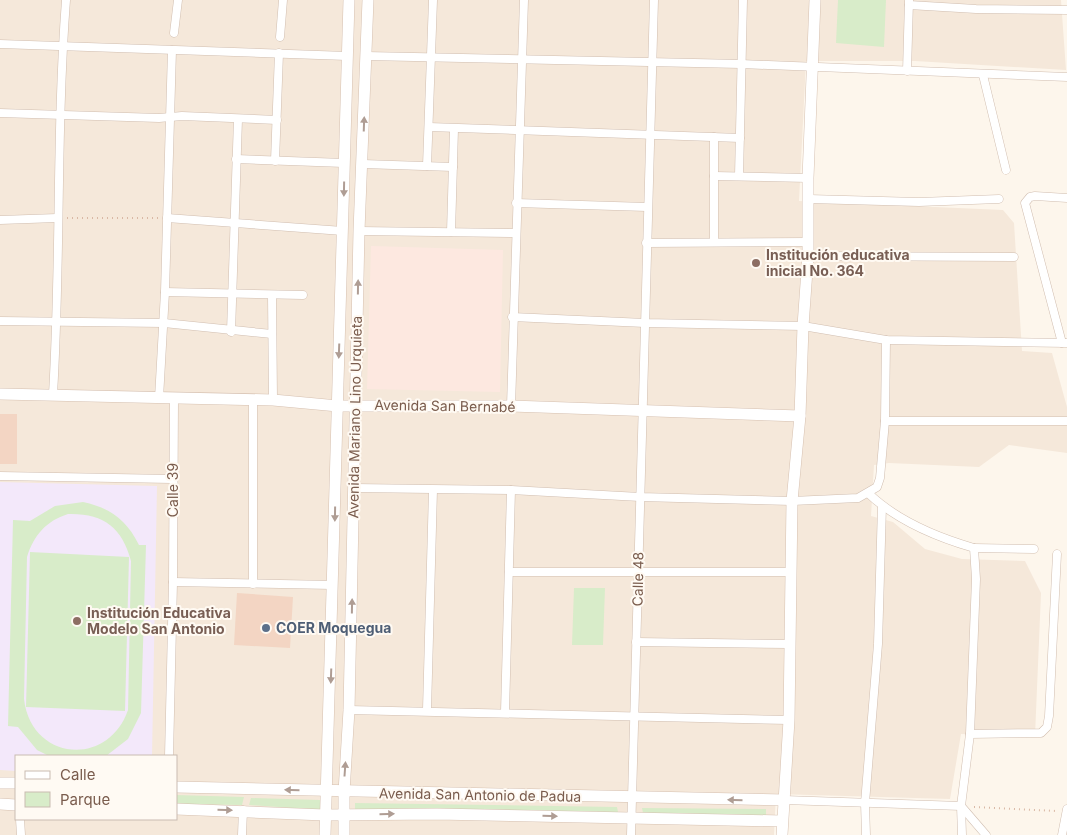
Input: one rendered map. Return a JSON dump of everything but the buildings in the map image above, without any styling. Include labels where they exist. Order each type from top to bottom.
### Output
[{"type":"street","points":[[53,394],[58,320],[57,218],[66,0]]},
{"type":"street","points":[[174,33],[178,0]]},
{"type":"street","points":[[280,37],[283,0]]},
{"type":"street","name":"Avenida Mariano Lino Urquieta","points":[[325,835],[328,791],[349,0]]},
{"type":"street","name":"Avenida Mariano Lino Urquieta","points":[[344,835],[344,792],[349,710],[359,231],[368,0]]},
{"type":"street","points":[[428,166],[433,0]]},
{"type":"street","points":[[511,406],[512,317],[524,0]]},
{"type":"street","name":"Calle 48","points":[[631,835],[654,0]]},
{"type":"street","points":[[739,176],[743,0]]},
{"type":"street","points":[[782,835],[789,720],[792,501],[800,416],[808,256],[808,178],[815,0]]},
{"type":"street","points":[[907,72],[909,3],[976,9],[1067,10]]},
{"type":"street","points":[[0,44],[347,56]]},
{"type":"street","points":[[159,398],[164,323],[172,50]]},
{"type":"street","points":[[275,161],[279,53]]},
{"type":"street","points":[[366,56],[741,64],[1067,77]]},
{"type":"street","points":[[982,75],[1006,170]]},
{"type":"street","points":[[0,113],[276,120]]},
{"type":"street","points":[[232,332],[238,119]]},
{"type":"street","points":[[429,128],[740,138]]},
{"type":"street","points":[[451,232],[454,129]]},
{"type":"street","points":[[714,137],[714,242]]},
{"type":"street","points":[[236,159],[344,163]]},
{"type":"street","points":[[362,164],[454,167]]},
{"type":"street","points":[[714,176],[808,178]]},
{"type":"street","points":[[512,317],[645,323],[803,326],[886,340],[1064,343],[1025,203],[1030,197],[1067,198]]},
{"type":"street","points":[[809,199],[919,202],[999,199]]},
{"type":"street","points":[[516,204],[647,207]]},
{"type":"street","points":[[0,220],[57,218]]},
{"type":"street","points":[[167,218],[234,225],[343,231]]},
{"type":"street","points":[[359,231],[516,233]]},
{"type":"street","points":[[646,243],[808,242]]},
{"type":"street","points":[[808,256],[1014,258]]},
{"type":"street","points":[[165,292],[233,295],[303,295]]},
{"type":"street","points":[[272,294],[272,400]]},
{"type":"street","points":[[0,321],[58,320],[164,323],[232,332],[272,334]]},
{"type":"street","points":[[354,488],[511,490],[640,497],[792,501],[858,498],[868,494],[877,487],[880,478],[885,421],[886,340]]},
{"type":"street","name":"Avenida San Bernabé","points":[[0,394],[272,400],[338,406],[511,406],[800,416]]},
{"type":"street","name":"Calle 39","points":[[169,755],[173,582],[172,479],[174,399]]},
{"type":"street","points":[[253,400],[253,584]]},
{"type":"street","points":[[885,421],[1067,421]]},
{"type":"street","points":[[0,476],[172,479]]},
{"type":"street","points":[[427,710],[433,490]]},
{"type":"street","points":[[505,712],[511,490]]},
{"type":"street","points":[[868,494],[882,506],[950,541],[974,548],[1034,549]]},
{"type":"street","points":[[866,835],[864,803],[878,644],[882,506]]},
{"type":"street","points":[[962,835],[961,806],[970,734],[976,579],[974,548]]},
{"type":"street","points":[[970,734],[1041,733],[1047,727],[1051,689],[1057,554]]},
{"type":"street","points":[[509,572],[790,572]]},
{"type":"street","points":[[173,582],[333,585]]},
{"type":"street","points":[[636,642],[789,644]]},
{"type":"street","points":[[349,710],[427,710],[789,720]]},
{"type":"street","points":[[0,783],[15,783]]},
{"type":"street","name":"Avenida San Antonio de Padua","points":[[178,787],[784,800]]},
{"type":"street","points":[[437,814],[438,794]]},
{"type":"street","points":[[530,796],[530,816]]},
{"type":"street","points":[[784,800],[961,806],[986,835]]},
{"type":"street","points":[[0,804],[15,804]]},
{"type":"street","name":"Avenida San Antonio de Padua","points":[[178,809],[243,810],[325,815],[437,814],[782,822]]},
{"type":"street","points":[[242,835],[243,810]]},
{"type":"street","points":[[1062,832],[1067,810]]},
{"type":"street","points":[[20,820],[21,835]]},
{"type":"path","points":[[57,218],[167,218]]},
{"type":"path","points":[[961,806],[1067,810]]},
{"type":"shaded area","points":[[0,0],[1061,0],[1066,70],[915,61],[806,61],[799,201],[1003,210],[1014,223],[1022,351],[1052,353],[1067,407],[1067,453],[1009,445],[979,467],[889,463],[874,465],[871,516],[893,522],[925,549],[962,559],[1025,561],[1041,593],[1035,736],[961,734],[950,799],[776,794],[774,835],[0,835]]},
{"type":"shaded area","points":[[371,246],[503,250],[500,392],[367,389]]},
{"type":"shaded area","name":"Institución Educativa Modelo San Antonio","points":[[0,482],[157,486],[152,755],[15,755],[15,771],[0,770]]},
{"type":"green space","points":[[838,0],[886,0],[884,47],[836,43]]},
{"type":"green space","points":[[83,502],[109,511],[129,528],[139,545],[146,545],[141,713],[128,739],[107,755],[47,755],[37,750],[18,727],[8,726],[13,520],[30,521],[55,506]],"holes":[[[68,514],[101,519],[116,531],[122,539],[131,561],[128,710],[118,729],[104,741],[88,748],[71,749],[55,745],[40,735],[30,720],[24,699],[27,557],[37,536],[53,521]]]},
{"type":"green space","points":[[30,552],[129,557],[125,711],[26,707]]},
{"type":"green space","points":[[574,588],[605,588],[603,645],[572,645]]},
{"type":"green space","points":[[178,795],[244,797],[242,805],[178,804]]},
{"type":"green space","points":[[251,798],[320,800],[320,810],[249,805]]},
{"type":"green space","points":[[355,803],[617,807],[618,812],[355,810]]},
{"type":"green space","points":[[642,808],[766,809],[766,816],[643,813]]},
{"type":"place","name":"Institución educativa inicial No. 364","points":[[756,263]]},
{"type":"place","name":"Institución Educativa Modelo San Antonio","points":[[77,621]]},
{"type":"place","name":"COER Moquegua","points":[[266,628]]}]
